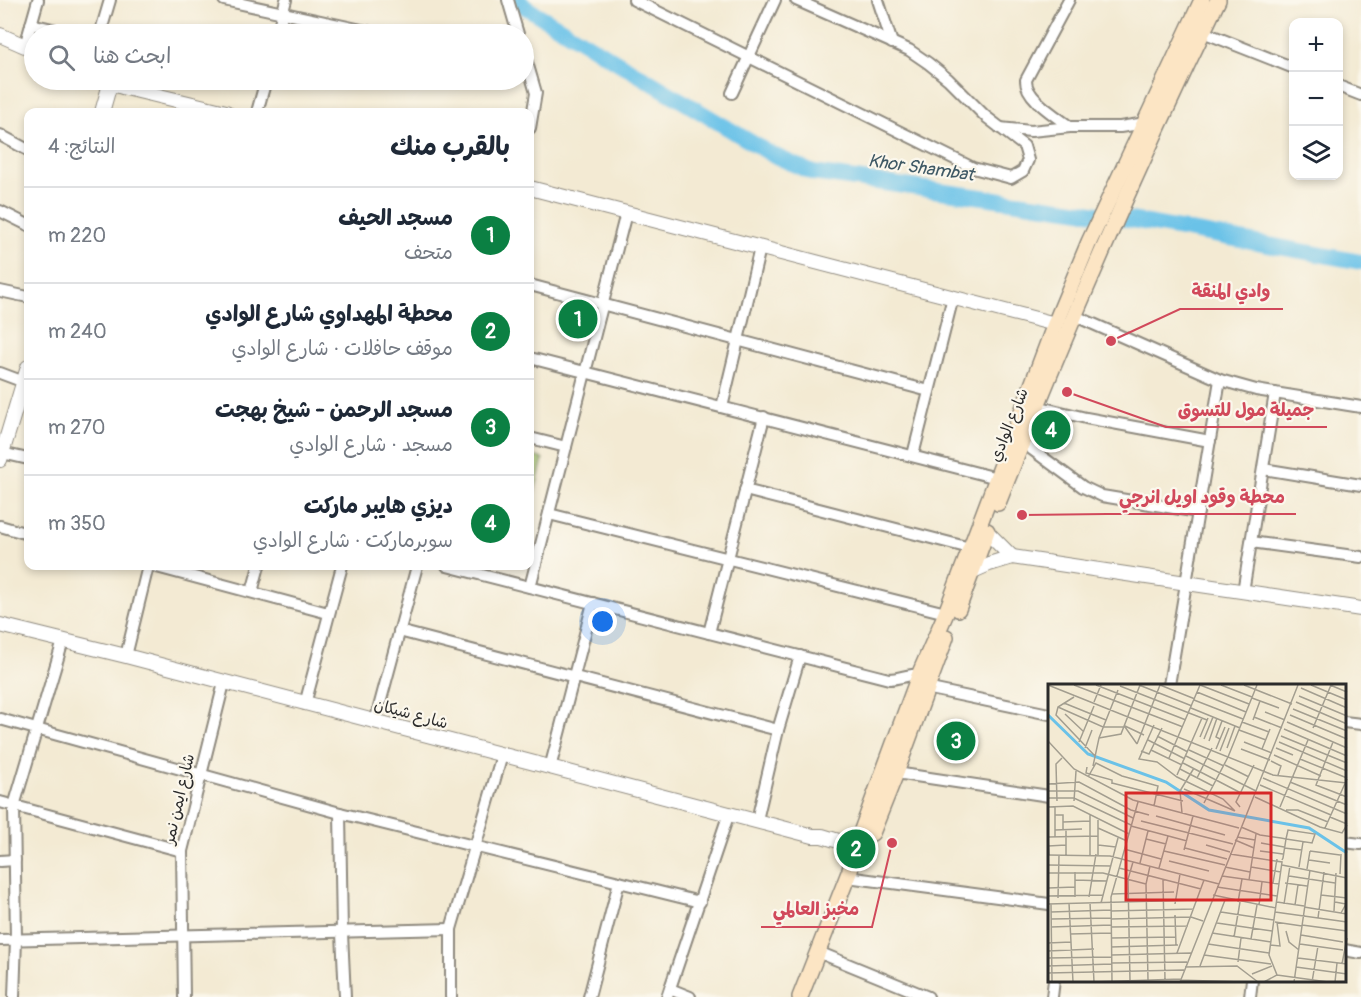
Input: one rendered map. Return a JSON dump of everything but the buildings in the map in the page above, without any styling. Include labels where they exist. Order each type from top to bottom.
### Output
[{"type":"main road","name":"شارع الوادي","points":[[1119,195],[1146,123],[1202,0]]},
{"type":"main road","name":"شارع الوادي","points":[[800,997],[848,873],[896,773],[946,613],[1055,324],[1218,0]]},
{"type":"main road","name":"شارع الوادي","points":[[859,851],[925,680],[973,571],[1073,315],[1096,244]]},
{"type":"street","points":[[32,24],[38,0]]},
{"type":"street","points":[[103,24],[110,0]]},
{"type":"street","points":[[224,0],[333,24]]},
{"type":"street","points":[[279,24],[286,0]]},
{"type":"street","points":[[508,0],[515,24]]},
{"type":"street","points":[[634,0],[973,168],[1011,178],[1023,171],[1028,160],[1024,146],[999,128],[928,63],[909,50],[796,0]]},
{"type":"street","points":[[732,93],[775,0]]},
{"type":"street","points":[[878,0],[892,43]]},
{"type":"street","points":[[1069,0],[1026,80],[1025,87],[1030,95],[1070,127]]},
{"type":"street","points":[[1203,32],[1289,66]]},
{"type":"street","points":[[0,35],[24,45]]},
{"type":"street","points":[[533,108],[536,93],[534,88]]},
{"type":"street","points":[[1343,88],[1361,95]]},
{"type":"street","points":[[104,108],[111,90]]},
{"type":"street","points":[[141,90],[211,108]]},
{"type":"street","points":[[258,108],[263,90]]},
{"type":"street","points":[[999,128],[1030,131],[1070,127],[1120,127],[1146,123]]},
{"type":"street","points":[[0,135],[24,148]]},
{"type":"street","points":[[534,189],[1055,324]]},
{"type":"street","points":[[0,211],[24,223]]},
{"type":"street","points":[[530,587],[626,213]]},
{"type":"street","points":[[722,407],[759,248]]},
{"type":"street","points":[[534,286],[929,391]]},
{"type":"street","points":[[0,291],[24,296]]},
{"type":"street","points":[[913,455],[953,297]]},
{"type":"street","points":[[1073,315],[1220,380],[1275,393],[1361,407]]},
{"type":"street","points":[[534,359],[997,478]]},
{"type":"street","points":[[0,373],[24,382],[2,452],[24,458]]},
{"type":"street","points":[[1170,684],[1220,380]]},
{"type":"street","points":[[1243,592],[1275,393]]},
{"type":"street","points":[[1036,406],[1086,418],[1210,441]]},
{"type":"street","points":[[709,633],[764,417]]},
{"type":"street","points":[[534,439],[566,447]]},
{"type":"street","points":[[1022,442],[1093,493],[1113,499],[1198,512]]},
{"type":"street","points":[[1263,469],[1361,485]]},
{"type":"street","points":[[745,489],[970,548]]},
{"type":"street","points":[[549,514],[946,613]]},
{"type":"street","points":[[0,526],[24,533]]},
{"type":"street","points":[[987,531],[1012,557]]},
{"type":"street","points":[[1251,542],[1361,557]]},
{"type":"street","points":[[973,571],[1012,557],[1361,609]]},
{"type":"street","points":[[126,656],[150,570]]},
{"type":"street","points":[[167,570],[328,613]]},
{"type":"street","points":[[252,591],[258,570]]},
{"type":"street","points":[[305,704],[341,570]]},
{"type":"street","points":[[375,722],[416,570]]},
{"type":"street","points":[[463,570],[889,679],[925,680],[1048,714]]},
{"type":"street","points":[[550,768],[593,603]]},
{"type":"street","name":"شارع شيكان","points":[[0,625],[756,820],[813,836],[820,842],[859,851]]},
{"type":"street","points":[[399,631],[778,730]]},
{"type":"street","points":[[14,997],[16,939],[14,806],[63,641]]},
{"type":"street","points":[[756,820],[778,730],[800,656]]},
{"type":"street","name":"شارع ايمن نمر","points":[[184,997],[182,851],[224,683]]},
{"type":"street","points":[[0,719],[340,813],[700,902]]},
{"type":"street","points":[[1346,722],[1361,724]]},
{"type":"street","points":[[452,997],[451,929],[502,755]]},
{"type":"street","points":[[896,773],[1048,796]]},
{"type":"street","points":[[0,802],[182,851]]},
{"type":"street","points":[[340,813],[345,997]]},
{"type":"street","points":[[690,997],[669,993],[729,813]]},
{"type":"street","points":[[1346,842],[1361,844]]},
{"type":"street","points":[[0,861],[15,860]]},
{"type":"street","points":[[848,873],[1048,904]]},
{"type":"street","points":[[589,997],[619,882]]},
{"type":"street","points":[[0,940],[451,929]]},
{"type":"street","points":[[1346,950],[1361,953]]},
{"type":"street","points":[[818,952],[928,997]]},
{"type":"street","points":[[1052,997],[1054,982]]},
{"type":"street","points":[[1250,997],[1252,982]]},
{"type":"green space","points":[[534,456],[543,459],[534,495]]},
{"type":"waterway","name":"Khor Shambat","points":[[518,0],[525,7],[771,154],[813,173],[1088,212],[1361,262]]},
{"type":"place","name":"مسجد الحيف","points":[[578,319]]},
{"type":"place","name":"وادي المنقة","points":[[1111,341]]},
{"type":"place","name":"جميلة مول للتسوق","points":[[1067,392]]},
{"type":"place","name":"ديزي هايبر ماركت","points":[[1051,430]]},
{"type":"place","name":"محطة وقود اويل انرجي","points":[[1022,515]]},
{"type":"place","name":"مسجد الرحمن - شيخ بهجت","points":[[956,741]]},
{"type":"place","name":"مخبز العالمي","points":[[892,843]]},
{"type":"place","name":"محطة المهداوي شارع الوادي","points":[[856,849]]}]
